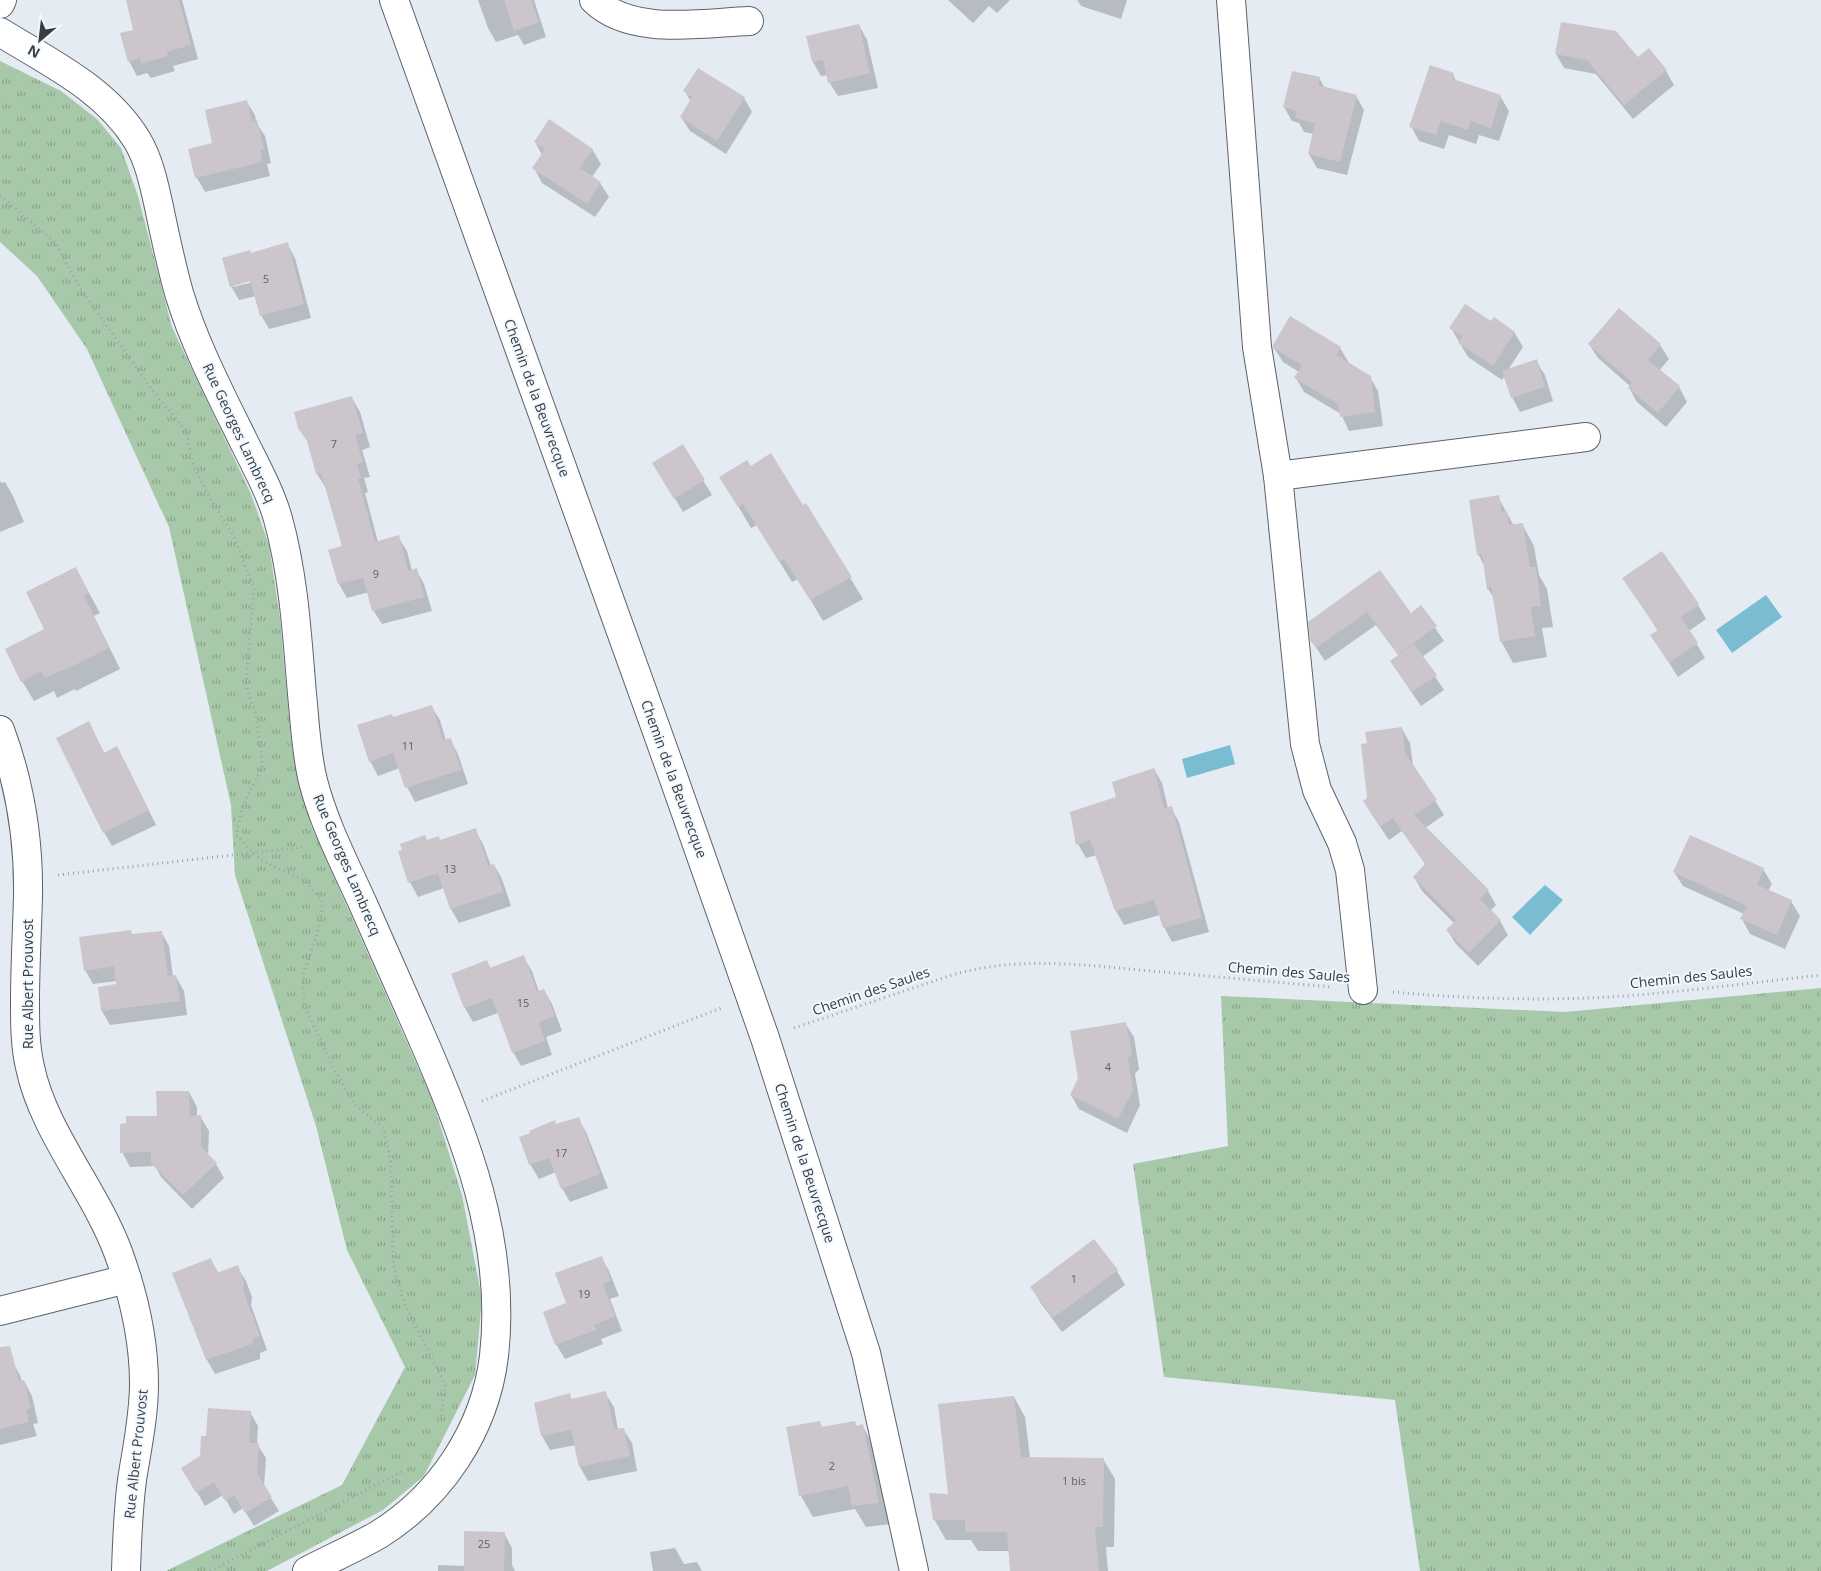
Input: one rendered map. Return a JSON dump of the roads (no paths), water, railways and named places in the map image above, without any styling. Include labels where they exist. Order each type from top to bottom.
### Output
[{"type":"street","points":[[0,4],[2,0]]},
{"type":"street","name":"Chemin de la Beuvrecque","points":[[394,0],[765,1038],[866,1353],[914,1571]]},
{"type":"street","points":[[594,0],[604,10],[616,16],[646,24],[667,25],[749,21]]},
{"type":"street","points":[[1231,0],[1251,258],[1252,304],[1278,476],[1305,744],[1317,790],[1342,843],[1350,870],[1363,990]]},
{"type":"street","name":"Rue Georges Lambrecq","points":[[0,32],[92,89],[106,101],[138,142],[148,164],[181,298],[215,382],[267,490],[276,513],[289,564],[294,594],[313,782],[336,843],[454,1112],[474,1168],[489,1235],[496,1308],[494,1358],[483,1403],[463,1449],[431,1491],[416,1506],[375,1536],[307,1571]]},
{"type":"street","points":[[1278,476],[1586,437]]},
{"type":"street","name":"Rue Albert Prouvost","points":[[0,730],[11,765],[24,821],[27,879],[25,1016],[30,1067],[46,1115],[105,1221],[127,1279],[141,1348],[144,1384],[129,1508],[126,1571]]},
{"type":"street","points":[[0,1310],[127,1279]]},
{"type":"water","points":[[1766,595],[1782,617],[1732,653],[1716,630]]},
{"type":"water","points":[[1230,745],[1235,764],[1187,778],[1182,759]]},
{"type":"water","points":[[1545,885],[1563,900],[1530,935],[1512,917]]}]
